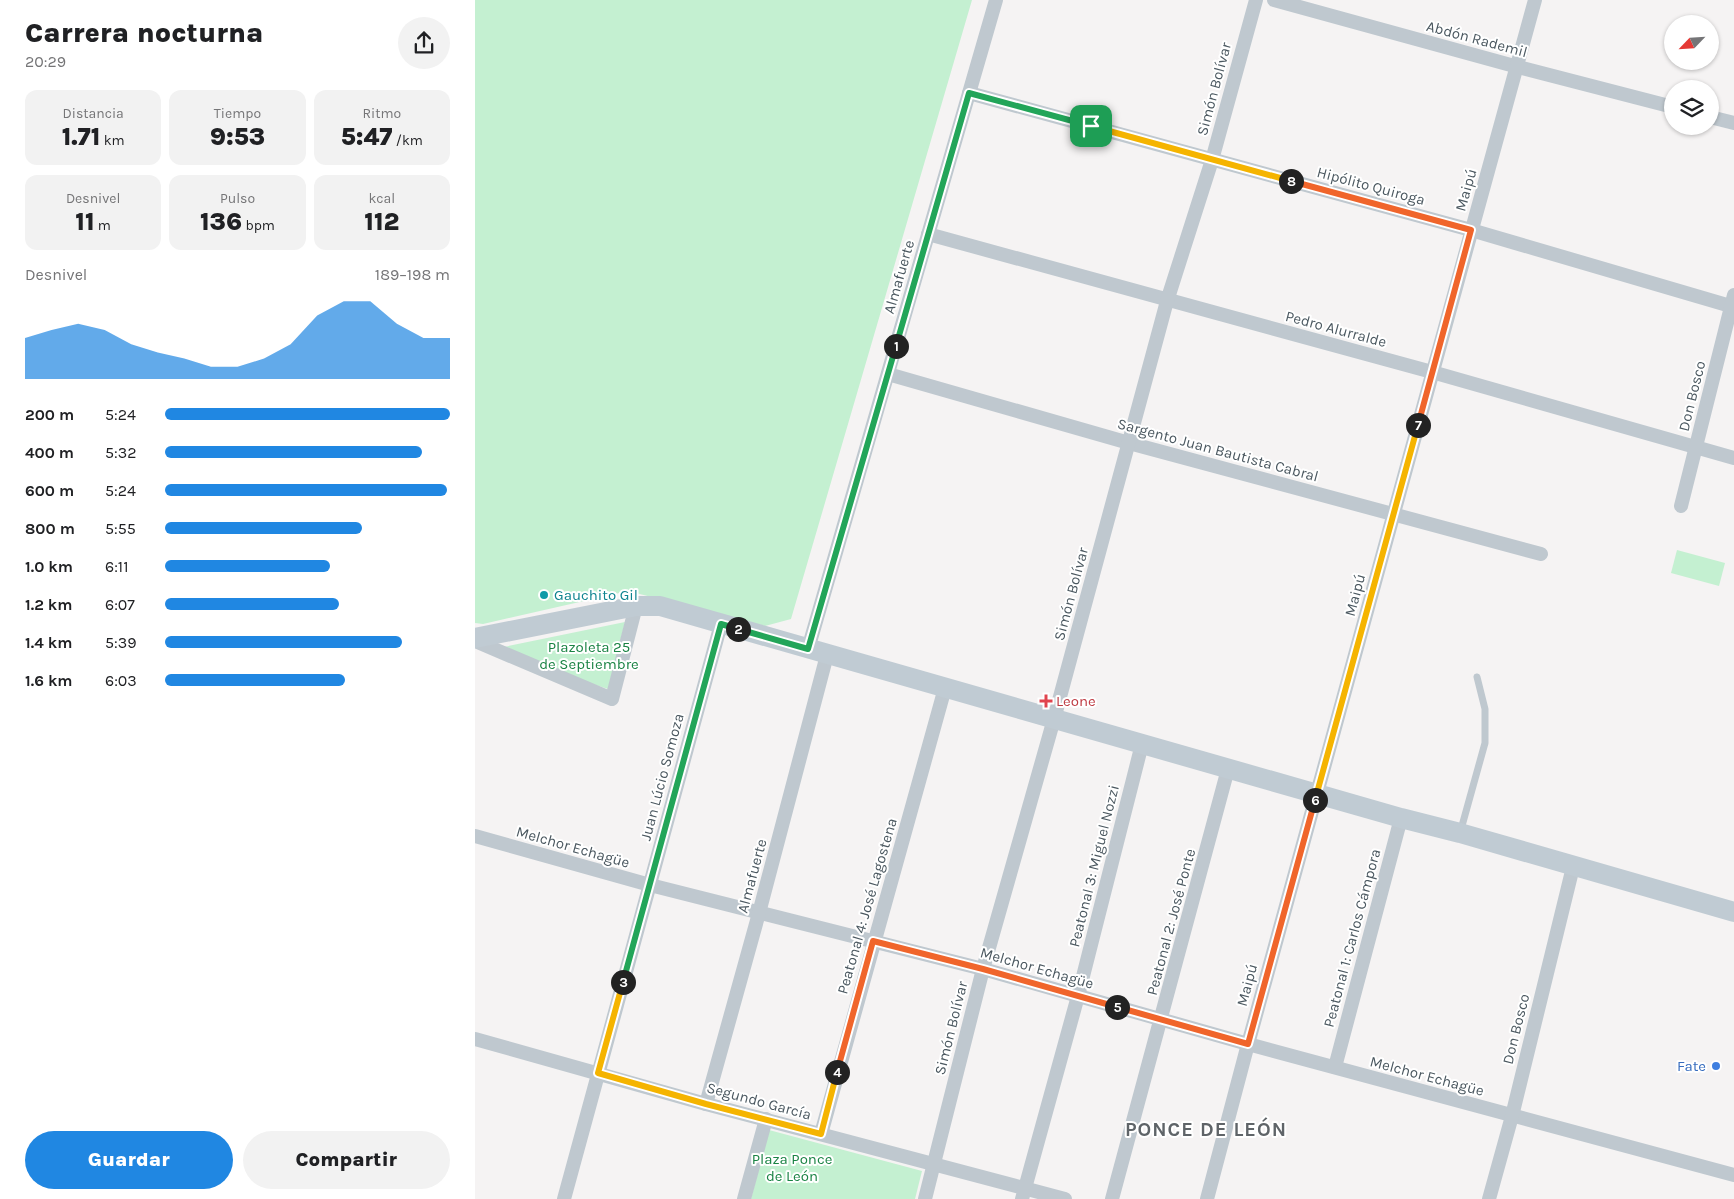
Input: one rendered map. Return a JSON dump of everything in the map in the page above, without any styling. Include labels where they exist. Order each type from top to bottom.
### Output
[{"type":"main road","points":[[475,639],[636,606],[660,606],[1054,720],[1460,833],[1734,912]]},
{"type":"street","name":"Almafuerte","points":[[808,649],[996,0]]},
{"type":"street","name":"Simón Bolívar","points":[[925,1199],[983,969],[1054,720],[1167,300],[1212,160],[1256,0]]},
{"type":"street","name":"Abdón Rademil","points":[[1274,0],[1664,105]]},
{"type":"street","name":"Maipú","points":[[1207,1199],[1535,0]]},
{"type":"street","name":"Hipólito Quiroga","points":[[969,93],[1733,303]]},
{"type":"street","points":[[1719,119],[1734,123]]},
{"type":"street","name":"Pedro Alurralde","points":[[928,234],[1432,372],[1734,458]]},
{"type":"street","name":"Don Bosco","points":[[1681,506],[1733,303]]},
{"type":"street","name":"Sargento Juan Bautista Cabral","points":[[888,374],[1129,443],[1541,554]]},
{"type":"street","points":[[475,639],[611,699],[636,606]]},
{"type":"street","name":"Juan Lúcio Somoza","points":[[564,1199],[721,624]]},
{"type":"street","name":"Almafuerte","points":[[706,1104],[827,655]]},
{"type":"street","name":"Peatonal 4: José Lagostena","points":[[821,1134],[873,941],[945,688]]},
{"type":"street","name":"Peatonal 3: Miguel Nozzi","points":[[1024,1194],[1078,996],[1142,744]]},
{"type":"street","name":"Peatonal 2: José Ponte","points":[[1112,1199],[1228,768]]},
{"type":"street","name":"Peatonal 1: Carlos Cámpora","points":[[1335,1067],[1401,818]]},
{"type":"street","name":"Melchor Echagüe","points":[[475,836],[650,885],[983,969],[1248,1044],[1734,1175]]},
{"type":"street","name":"Don Bosco","points":[[1489,1199],[1512,1116],[1573,867]]},
{"type":"street","name":"Segundo García","points":[[475,1039],[706,1104],[934,1163],[1024,1194],[1065,1199]]},
{"type":"street","points":[[744,1199],[766,1119]]},
{"type":"lane","points":[[1460,833],[1485,743],[1485,709],[1477,677]]},
{"type":"green space","points":[[475,0],[972,0],[791,619],[765,626],[628,591],[483,624],[475,623]]},
{"type":"green space","points":[[1677,550],[1725,563],[1719,586],[1671,573]]},
{"type":"green space","name":"Plazoleta 25 de Septiembre","points":[[625,622],[608,689],[489,650]]},
{"type":"green space","name":"Plaza Ponce de León","points":[[769,1130],[922,1171],[915,1199],[751,1199]]},
{"type":"place","name":"Gauchito Gil","points":[[544,595]]},
{"type":"place","name":"Leone","points":[[1046,701]]},
{"type":"place","name":"Fate","points":[[1716,1066]]},
{"type":"district","name":"PONCE DE LEÓN","points":[[1206,1129]]},
{"type":"route","points":[[969,93],[1091,126],[1471,230],[1248,1044],[983,969],[873,941],[821,1134],[598,1073],[721,624],[808,649],[969,93]]}]
